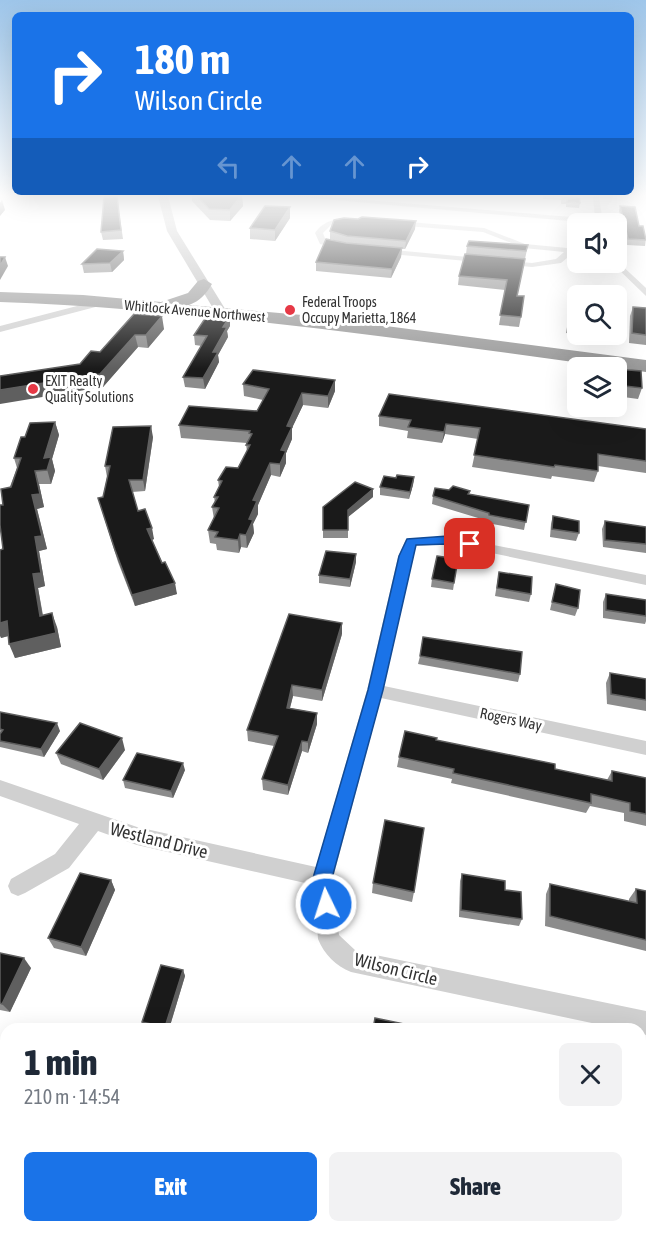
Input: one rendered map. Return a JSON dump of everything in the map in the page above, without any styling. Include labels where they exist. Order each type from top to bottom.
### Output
[{"type":"highway","points":[[148,306],[181,302],[193,298],[200,293],[204,284]]},
{"type":"highway","name":"Whitlock Avenue Northwest","points":[[0,297],[83,300],[100,303]]},
{"type":"highway","name":"Whitlock Avenue Northwest","points":[[0,302],[100,303],[221,312],[331,324],[646,366]]},
{"type":"street","points":[[186,254],[221,312]]},
{"type":"street","points":[[410,254],[541,265],[558,261],[567,255]]},
{"type":"street","points":[[541,265],[542,254]]},
{"type":"street","points":[[627,273],[646,293]]},
{"type":"street","points":[[0,329],[100,303]]},
{"type":"street","name":"Wilson Circle","points":[[646,580],[448,540],[411,542],[405,556],[375,690],[322,878],[329,939],[351,961],[646,1023]]},
{"type":"street","name":"Rogers Way","points":[[375,690],[646,748]]},
{"type":"street","name":"Westland Drive","points":[[0,788],[137,836],[322,878]]},
{"type":"street","points":[[18,886],[62,861],[93,822]]},
{"type":"building","points":[[92,254],[120,254],[110,263],[82,264]]},
{"type":"building","points":[[320,254],[399,254],[392,269],[316,262]]},
{"type":"building","points":[[465,254],[525,259],[517,296],[524,296],[521,317],[500,315],[507,280],[459,276]]},
{"type":"building","points":[[633,307],[646,308],[646,335],[632,333]]},
{"type":"building","points":[[134,314],[162,316],[146,335],[135,335],[100,374],[0,390],[0,376],[80,364],[91,351],[100,352]]},
{"type":"building","points":[[208,314],[230,316],[223,327],[227,327],[213,352],[218,352],[203,378],[183,377],[207,336],[194,335]]},
{"type":"building","points":[[253,370],[335,380],[328,396],[302,393],[287,426],[292,427],[281,450],[286,451],[280,464],[270,463],[253,500],[257,501],[249,519],[253,520],[246,535],[240,534],[238,540],[215,537],[218,532],[208,530],[219,508],[212,507],[218,497],[214,497],[222,481],[218,480],[226,467],[238,468],[250,445],[246,445],[252,434],[249,433],[250,431],[179,425],[189,406],[257,411],[269,389],[243,384]]},
{"type":"building","points":[[627,370],[641,371],[642,388],[627,386]]},
{"type":"building","points":[[389,394],[646,429],[646,461],[598,454],[598,471],[474,455],[480,428],[446,424],[444,432],[408,427],[411,420],[379,416]]},
{"type":"building","points":[[55,422],[44,458],[51,457],[47,470],[35,471],[40,494],[32,495],[42,536],[35,537],[41,573],[33,574],[40,616],[52,613],[56,633],[9,644],[7,621],[0,623],[0,550],[3,549],[0,525],[0,505],[3,505],[1,489],[11,487],[21,458],[14,458],[21,437],[25,437],[30,423]]},
{"type":"building","points":[[151,426],[143,480],[129,480],[138,511],[145,509],[152,528],[147,529],[162,563],[165,562],[175,583],[132,595],[98,498],[103,497],[110,466],[105,466],[113,427]]},
{"type":"building","points":[[397,475],[414,477],[410,492],[380,487],[384,476],[396,478]]},
{"type":"building","points":[[355,482],[373,489],[348,510],[348,530],[323,530],[323,507]]},
{"type":"building","points":[[453,486],[470,491],[468,494],[529,505],[526,522],[489,515],[489,513],[433,496],[435,488],[449,490]]},
{"type":"building","points":[[553,516],[579,521],[579,533],[552,529]]},
{"type":"building","points":[[605,521],[646,527],[646,544],[605,540]]},
{"type":"building","points":[[326,551],[356,554],[350,579],[319,575]]},
{"type":"building","points":[[437,556],[458,559],[454,583],[432,579]]},
{"type":"building","points":[[499,572],[532,577],[531,594],[497,588]]},
{"type":"building","points":[[556,584],[580,590],[578,608],[552,602]]},
{"type":"building","points":[[606,594],[646,600],[646,616],[606,610]]},
{"type":"building","points":[[289,614],[342,623],[322,690],[292,685],[287,708],[317,713],[308,742],[302,741],[288,785],[262,779],[278,736],[247,730]]},
{"type":"building","points":[[423,637],[522,652],[520,674],[420,656]]},
{"type":"building","points":[[610,673],[646,679],[646,700],[611,694]]},
{"type":"building","points":[[0,712],[57,723],[41,749],[0,741],[0,734],[3,730],[0,729]]},
{"type":"building","points":[[80,723],[122,738],[99,769],[56,753]]},
{"type":"building","points":[[405,731],[437,738],[436,740],[555,764],[555,769],[612,781],[612,771],[646,778],[646,814],[630,811],[630,803],[591,794],[591,803],[453,773],[454,769],[399,757]]},
{"type":"building","points":[[137,753],[183,763],[171,791],[123,780]]},
{"type":"building","points":[[385,820],[424,828],[414,892],[373,883]]},
{"type":"building","points":[[80,873],[111,880],[81,947],[48,938]]},
{"type":"building","points":[[462,874],[505,881],[505,890],[521,892],[522,919],[461,910]]},
{"type":"building","points":[[550,884],[637,903],[636,889],[646,891],[646,940],[550,916]]},
{"type":"building","points":[[0,953],[24,958],[2,1004],[0,1003]]},
{"type":"building","points":[[161,965],[183,970],[166,1023],[142,1022]]},
{"type":"building","points":[[375,1018],[399,1023],[374,1023]]},
{"type":"place","name":"Federal Troops Occupy Marietta, 1864","points":[[290,310]]},
{"type":"place","name":"EXIT Realty Quality Solutions","points":[[33,389]]},
{"type":"route","points":[[326,904],[322,878],[375,690],[405,556],[411,542],[448,540],[470,544]]}]
